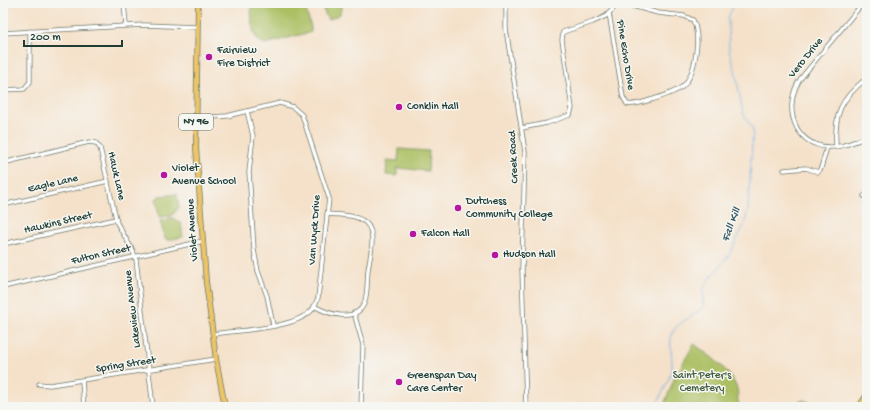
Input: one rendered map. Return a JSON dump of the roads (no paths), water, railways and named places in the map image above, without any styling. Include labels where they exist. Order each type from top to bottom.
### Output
[{"type":"main road","name":"Violet Avenue","points":[[198,3],[196,118],[203,241],[216,359],[225,407]]},
{"type":"main road","points":[[859,407],[867,395]]},
{"type":"street","points":[[124,3],[126,25]]},
{"type":"street","points":[[456,3],[468,5],[490,3]]},
{"type":"street","name":"Creek Road","points":[[505,3],[506,29],[522,128],[525,158],[522,273],[526,407]]},
{"type":"street","name":"Vero Drive","points":[[863,3],[800,78],[792,94],[791,111],[797,129],[811,141],[827,147],[845,145],[867,136]]},
{"type":"street","name":"Pine Echo Drive","points":[[522,128],[553,121],[570,115],[572,108],[562,40],[563,32],[594,22],[609,13],[617,5],[625,4],[658,13],[684,16],[693,20],[696,32],[694,58],[690,76],[678,90],[660,97],[633,104],[629,104],[624,101],[609,13]]},
{"type":"street","points":[[3,33],[126,25],[197,26]]},
{"type":"street","points":[[3,90],[24,89],[30,82],[30,31]]},
{"type":"street","points":[[836,147],[837,118],[841,106],[846,97],[867,78]]},
{"type":"street","name":"Van Wyck Drive","points":[[196,118],[219,118],[280,103],[293,106],[302,115],[308,129],[316,162],[328,194],[318,298],[314,306]]},
{"type":"street","points":[[248,111],[253,136],[249,172],[254,250],[258,271],[267,296],[273,325]]},
{"type":"street","name":"Hawk Lane","points":[[3,163],[93,142],[100,148],[116,219],[121,232],[135,256]]},
{"type":"street","points":[[784,170],[806,168],[818,172],[822,168],[827,147]]},
{"type":"street","name":"Eagle Lane","points":[[3,205],[108,180]]},
{"type":"street","points":[[213,334],[273,325],[299,319],[314,306],[337,314],[348,315],[354,313],[362,306],[365,298],[372,240],[371,231],[366,223],[359,218],[327,214]]},
{"type":"street","name":"Hawkins Street","points":[[3,244],[116,219]]},
{"type":"street","name":"Fulton Street","points":[[3,287],[203,241]]},
{"type":"street","name":"Lakeview Avenue","points":[[135,256],[154,407]]},
{"type":"street","points":[[354,313],[363,344],[361,407]]},
{"type":"street","name":"Spring Street","points":[[39,384],[50,385],[82,381],[216,359]]},
{"type":"street","points":[[82,381],[84,407]]},
{"type":"waterway","name":"Fall Kill","points":[[655,407],[671,372],[671,339],[674,330],[703,307],[704,286],[729,255],[744,225],[748,210],[753,129],[743,113],[735,70],[729,50],[728,17],[735,3]]},
{"type":"place","name":"Fairview Fire District","points":[[209,57]]},
{"type":"place","name":"Conklin Hall","points":[[399,107]]},
{"type":"place","name":"Violet Avenue School","points":[[164,175]]},
{"type":"place","name":"Dutchess Community College","points":[[458,208]]},
{"type":"place","name":"Falcon Hall","points":[[413,234]]},
{"type":"place","name":"Hudson Hall","points":[[495,255]]},
{"type":"place","name":"Greenspan Day Care Center","points":[[399,382]]},
{"type":"park label","name":"Saint Peter's Cemetery","points":[[702,382]]}]
